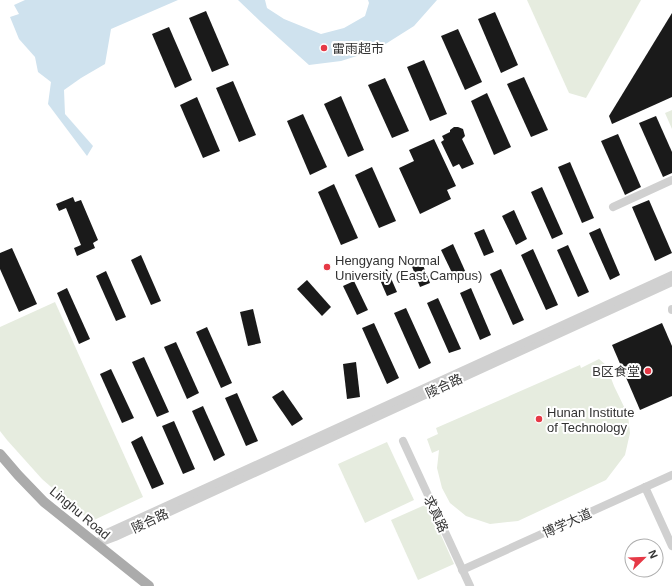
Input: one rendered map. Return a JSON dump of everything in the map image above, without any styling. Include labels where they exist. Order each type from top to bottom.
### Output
[{"type":"main road","name":"Linghu Road","points":[[0,454],[44,502],[149,586]]},
{"type":"street","points":[[613,207],[672,180]]},
{"type":"street","name":"陵合路","points":[[96,544],[108,533],[672,275]]},
{"type":"street","name":"陵合路","points":[[96,544],[115,537],[672,282]]},
{"type":"street","name":"求真路","points":[[403,441],[470,586]]},
{"type":"street","name":"博学大道","points":[[462,570],[672,475]]},
{"type":"street","points":[[645,487],[672,546]]},
{"type":"shaded area","points":[[527,0],[641,0],[586,98],[569,93]]},
{"type":"shaded area","points":[[672,110],[672,129],[665,113]]},
{"type":"shaded area","points":[[55,302],[143,497],[94,520],[89,520],[42,479],[0,431],[0,327]]},
{"type":"shaded area","points":[[599,359],[606,365],[628,415],[630,433],[625,455],[606,480],[518,521],[490,524],[466,516],[450,503],[442,488],[437,468],[439,450],[432,453],[427,439],[438,434],[436,428],[580,365],[581,368]]},
{"type":"shaded area","points":[[387,442],[414,500],[365,523],[338,464]]},
{"type":"shaded area","points":[[427,504],[454,564],[418,580],[391,520]]},
{"type":"water","points":[[25,0],[178,0],[111,29],[105,64],[64,90],[65,114],[93,146],[87,156],[48,104],[51,82],[38,72],[35,57],[19,39],[10,17],[19,14],[14,5]]},
{"type":"water","points":[[238,0],[265,0],[267,8],[284,19],[321,34],[344,28],[365,16],[369,3],[368,0],[437,0],[414,26],[376,50],[341,61],[309,65]]},
{"type":"building","points":[[206,11],[229,65],[212,72],[189,18]]},
{"type":"building","points":[[495,12],[518,65],[501,73],[478,19]]},
{"type":"building","points":[[672,13],[672,97],[612,124],[609,116]]},
{"type":"building","points":[[169,27],[192,80],[175,88],[152,34]]},
{"type":"building","points":[[458,29],[482,82],[465,90],[441,36]]},
{"type":"building","points":[[424,60],[447,114],[430,121],[407,67]]},
{"type":"building","points":[[524,77],[548,130],[531,137],[507,84]]},
{"type":"building","points":[[385,78],[409,131],[392,138],[368,85]]},
{"type":"building","points":[[233,81],[256,135],[239,142],[216,88]]},
{"type":"building","points":[[487,93],[511,147],[494,155],[471,101]]},
{"type":"building","points":[[341,96],[364,150],[348,157],[324,104]]},
{"type":"building","points":[[197,97],[220,151],[203,158],[180,105]]},
{"type":"building","points":[[303,114],[327,167],[310,175],[287,121]]},
{"type":"building","points":[[656,116],[672,152],[672,173],[663,177],[639,123]]},
{"type":"building","points":[[454,127],[463,129],[465,136],[462,139],[474,164],[462,169],[459,164],[453,167],[441,142],[444,140],[442,136],[450,132],[450,130]]},
{"type":"building","points":[[618,134],[641,187],[625,195],[601,141]]},
{"type":"building","points":[[434,139],[456,186],[447,190],[451,199],[420,214],[399,168],[414,161],[409,150]]},
{"type":"building","points":[[570,162],[594,218],[582,223],[558,167]]},
{"type":"building","points":[[372,167],[396,221],[379,228],[355,175]]},
{"type":"building","points":[[334,184],[358,238],[341,245],[318,192]]},
{"type":"building","points":[[542,187],[563,234],[552,239],[531,192]]},
{"type":"building","points":[[73,197],[75,202],[81,200],[98,240],[93,243],[95,248],[77,256],[74,248],[81,245],[66,208],[59,211],[56,204]]},
{"type":"building","points":[[649,200],[672,253],[655,261],[632,207]]},
{"type":"building","points":[[514,210],[527,239],[516,245],[502,216]]},
{"type":"building","points":[[600,228],[620,275],[610,280],[589,233]]},
{"type":"building","points":[[484,229],[494,252],[484,256],[474,233]]},
{"type":"building","points":[[453,244],[466,273],[455,279],[441,250]]},
{"type":"building","points":[[568,245],[589,292],[578,297],[557,250]]},
{"type":"building","points":[[12,248],[37,304],[19,312],[0,269],[0,253]]},
{"type":"building","points":[[533,249],[558,305],[546,310],[521,255]]},
{"type":"building","points":[[141,255],[161,301],[151,305],[131,260]]},
{"type":"building","points":[[421,260],[430,283],[420,287],[411,264]]},
{"type":"building","points":[[387,269],[397,292],[387,296],[377,273]]},
{"type":"building","points":[[501,269],[524,320],[513,325],[490,274]]},
{"type":"building","points":[[106,271],[126,317],[116,321],[96,276]]},
{"type":"building","points":[[307,280],[331,307],[322,316],[297,289]]},
{"type":"building","points":[[354,281],[368,310],[357,315],[343,286]]},
{"type":"building","points":[[67,288],[90,339],[79,344],[57,293]]},
{"type":"building","points":[[471,288],[491,335],[480,340],[460,293]]},
{"type":"building","points":[[438,298],[461,349],[449,353],[427,303]]},
{"type":"building","points":[[406,308],[431,363],[419,369],[394,313]]},
{"type":"building","points":[[253,309],[261,343],[248,346],[240,312]]},
{"type":"building","points":[[374,323],[399,378],[387,384],[362,328]]},
{"type":"building","name":"B区食堂","points":[[662,323],[672,346],[672,396],[640,410],[612,345]]},
{"type":"building","points":[[207,327],[232,383],[221,388],[196,332]]},
{"type":"building","points":[[176,342],[199,393],[187,399],[164,347]]},
{"type":"building","points":[[144,357],[169,412],[157,417],[132,362]]},
{"type":"building","points":[[356,362],[360,397],[347,399],[343,364]]},
{"type":"building","points":[[111,369],[134,418],[122,423],[100,374]]},
{"type":"building","points":[[283,390],[303,419],[292,426],[272,397]]},
{"type":"building","points":[[237,393],[258,441],[246,446],[225,398]]},
{"type":"building","points":[[203,406],[225,455],[214,461],[192,411]]},
{"type":"building","points":[[174,421],[195,469],[183,474],[162,426]]},
{"type":"building","points":[[142,436],[164,484],[152,489],[131,442]]},
{"type":"place","name":"雷雨超市","points":[[324,48]]},
{"type":"place","name":"Hengyang Normal University (East Campus)","points":[[327,267]]},
{"type":"place","name":"B区食堂","points":[[648,371]]},
{"type":"place","name":"Hunan Institute of Technology","points":[[539,419]]}]
